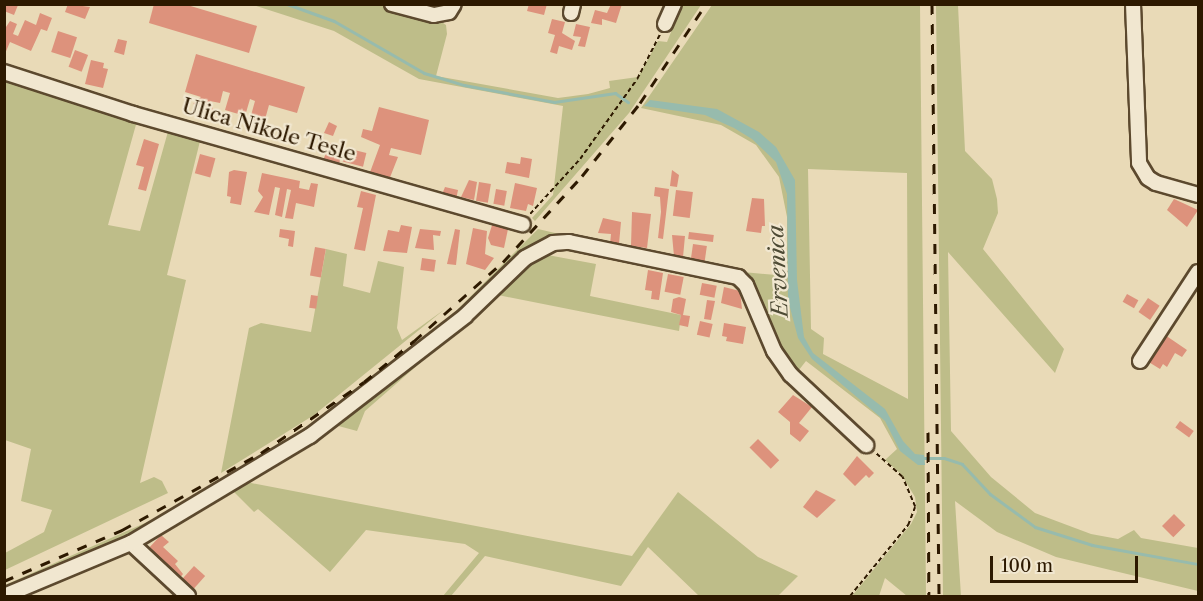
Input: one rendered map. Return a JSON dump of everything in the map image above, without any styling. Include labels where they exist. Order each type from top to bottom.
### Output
[{"type":"street","points":[[392,4],[434,15],[449,12],[453,4]]},
{"type":"street","points":[[665,24],[674,4]]},
{"type":"street","points":[[1133,4],[1139,164],[1148,178],[1156,183],[1198,195]]},
{"type":"street","name":"Ulica Nikole Tesle","points":[[4,72],[133,114],[522,223]]},
{"type":"street","points":[[11,595],[131,543],[253,471],[343,412],[465,316],[525,258],[553,243],[569,242],[738,277],[746,285],[774,351],[791,375],[866,445]]},
{"type":"street","points":[[1140,361],[1198,272]]},
{"type":"street","points":[[131,543],[188,597]]},
{"type":"path","points":[[522,223],[580,159],[637,79],[665,24]]},
{"type":"path","points":[[850,597],[908,525],[915,507],[902,477],[866,445]]},
{"type":"shaded area","points":[[253,5],[380,5],[440,21],[446,25],[447,34],[436,76],[558,98],[588,94],[610,88],[609,81],[638,77],[658,41],[667,42],[682,5],[701,5],[629,113],[535,221],[532,218],[553,195],[563,106],[419,79],[334,31]]},
{"type":"shaded area","points":[[712,5],[920,5],[926,596],[907,596],[885,578],[879,596],[852,596],[911,524],[917,512],[915,497],[901,474],[885,460],[897,449],[880,418],[806,361],[795,375],[732,271],[787,276],[787,217],[779,177],[756,145],[721,125],[641,108]],"holes":[[[808,169],[907,173],[908,399],[823,354],[824,338],[811,329]]]},
{"type":"shaded area","points":[[936,5],[958,5],[965,151],[992,179],[997,199],[998,213],[983,249],[1064,349],[1055,373],[948,252],[951,431],[991,477],[1035,513],[1091,534],[1118,539],[1134,530],[1141,538],[1198,548],[1198,591],[1056,557],[997,532],[955,501],[961,596],[943,596]]},
{"type":"shaded area","points":[[4,79],[137,121],[108,225],[140,231],[169,128],[201,137],[167,275],[186,280],[140,483],[154,477],[162,481],[168,493],[5,570],[5,553],[44,532],[52,510],[21,501],[31,449],[5,440]]},
{"type":"shaded area","points":[[650,100],[717,109],[759,132],[776,147],[795,180],[797,280],[804,337],[813,353],[885,409],[903,441],[915,454],[924,455],[925,465],[918,465],[900,451],[885,421],[812,359],[798,338],[788,300],[787,194],[776,162],[752,139],[734,128],[705,115],[644,106]]},
{"type":"shaded area","points":[[538,229],[572,237],[558,240],[333,416],[144,530],[5,590],[5,585],[163,515],[309,427],[363,388],[456,311]]},
{"type":"shaded area","points":[[326,249],[347,254],[343,286],[370,293],[378,261],[404,267],[397,328],[402,340],[445,309],[314,415],[221,473],[249,328],[261,323],[311,332]]},
{"type":"shaded area","points":[[542,254],[596,264],[590,296],[681,315],[679,331],[498,295],[365,411],[357,431],[331,424]]},
{"type":"shaded area","points":[[241,481],[632,556],[678,492],[758,557],[798,576],[778,596],[699,596],[648,547],[621,586],[485,556],[451,596],[443,596],[479,553],[465,544],[366,530],[330,572],[258,509],[254,512],[231,489]]},
{"type":"building","points":[[7,4],[18,5],[14,15],[4,11]]},
{"type":"building","points":[[68,4],[90,7],[85,19],[65,12]]},
{"type":"building","points":[[154,4],[184,4],[257,26],[249,53],[149,23]]},
{"type":"building","points":[[529,4],[547,4],[544,15],[527,11]]},
{"type":"building","points":[[611,4],[622,4],[616,23],[602,19],[602,25],[591,23],[595,10],[607,13]]},
{"type":"building","points":[[40,13],[52,18],[47,31],[41,29],[31,51],[10,42],[4,56],[4,30],[10,21],[17,24],[13,34],[18,36],[25,20],[36,25]]},
{"type":"building","points":[[552,19],[565,22],[562,33],[575,41],[572,50],[559,46],[557,54],[550,52],[555,35],[548,33]]},
{"type":"building","points":[[576,24],[590,27],[585,47],[578,46],[581,37],[573,36]]},
{"type":"building","points":[[58,31],[77,37],[70,58],[51,52]]},
{"type":"building","points":[[118,39],[127,41],[124,55],[114,52]]},
{"type":"building","points":[[75,50],[88,55],[82,72],[69,67]]},
{"type":"building","points":[[196,54],[305,87],[297,113],[269,105],[264,123],[250,119],[255,101],[250,99],[245,116],[225,110],[230,93],[223,91],[220,103],[210,101],[213,110],[193,104],[201,97],[185,92]]},
{"type":"building","points":[[91,60],[104,63],[103,68],[108,69],[103,88],[85,84]]},
{"type":"building","points":[[379,107],[429,120],[421,155],[391,148],[389,155],[398,157],[389,180],[369,175],[380,145],[361,137],[363,129],[372,131]]},
{"type":"building","points":[[329,122],[337,126],[333,136],[324,133]]},
{"type":"building","points":[[144,139],[159,144],[146,191],[138,189],[144,167],[136,165]]},
{"type":"building","points":[[330,143],[342,145],[339,166],[322,163]]},
{"type":"building","points":[[346,148],[366,153],[363,167],[343,162]]},
{"type":"building","points":[[200,154],[215,158],[210,177],[195,173]]},
{"type":"building","points":[[521,157],[532,159],[529,178],[505,173],[507,162],[520,164]]},
{"type":"building","points":[[234,170],[247,172],[241,205],[230,203],[231,197],[227,196],[229,172]]},
{"type":"building","points":[[672,170],[679,175],[677,187],[670,186]]},
{"type":"building","points":[[262,173],[300,181],[299,188],[309,190],[311,183],[318,184],[314,207],[296,203],[293,219],[285,218],[291,190],[287,189],[282,217],[275,215],[280,188],[275,187],[269,215],[254,212],[263,197],[258,191]]},
{"type":"building","points":[[469,180],[477,182],[474,200],[461,197]]},
{"type":"building","points":[[479,182],[491,184],[488,203],[476,201]]},
{"type":"building","points":[[515,183],[537,188],[533,206],[528,204],[526,211],[510,208]]},
{"type":"building","points":[[445,187],[458,190],[456,200],[441,197]]},
{"type":"building","points":[[655,187],[669,189],[663,239],[658,238],[661,212],[660,197],[654,196]]},
{"type":"building","points":[[496,189],[507,191],[504,206],[493,204]]},
{"type":"building","points":[[676,190],[693,192],[690,218],[673,216]]},
{"type":"building","points":[[361,191],[376,195],[365,251],[354,249],[363,208],[357,207]]},
{"type":"building","points":[[752,198],[764,199],[765,226],[762,226],[761,233],[746,231]]},
{"type":"building","points":[[1174,199],[1198,210],[1187,227],[1167,210]]},
{"type":"building","points":[[632,212],[651,214],[647,248],[631,246]]},
{"type":"building","points":[[603,218],[621,222],[619,244],[610,244],[611,234],[598,233]]},
{"type":"building","points":[[493,222],[508,229],[504,248],[491,245],[488,238]]},
{"type":"building","points":[[401,225],[412,227],[407,253],[383,251],[388,230],[399,232]]},
{"type":"building","points":[[473,228],[487,231],[485,254],[494,258],[485,270],[466,264]]},
{"type":"building","points":[[280,229],[295,231],[293,247],[288,246],[289,239],[279,237]]},
{"type":"building","points":[[420,229],[441,231],[440,236],[433,235],[434,250],[415,248]]},
{"type":"building","points":[[455,229],[460,230],[456,265],[447,264]]},
{"type":"building","points":[[689,232],[714,235],[713,242],[688,239]]},
{"type":"building","points":[[672,235],[685,236],[683,257],[674,256]]},
{"type":"building","points":[[693,244],[707,246],[705,262],[691,260]]},
{"type":"building","points":[[315,247],[326,249],[321,277],[310,276]]},
{"type":"building","points":[[422,258],[436,260],[434,272],[420,270]]},
{"type":"building","points":[[648,270],[663,273],[659,300],[651,299],[652,291],[645,290]]},
{"type":"building","points":[[668,274],[684,277],[680,295],[665,292]]},
{"type":"building","points":[[702,283],[717,286],[714,298],[700,295]]},
{"type":"building","points":[[724,287],[740,291],[742,309],[721,303]]},
{"type":"building","points":[[1127,294],[1138,300],[1134,308],[1123,302]]},
{"type":"building","points":[[311,295],[318,296],[316,309],[309,308]]},
{"type":"building","points":[[679,297],[686,299],[683,315],[690,316],[688,327],[679,325],[681,315],[671,312],[673,299]]},
{"type":"building","points":[[1148,298],[1160,306],[1150,320],[1138,312]]},
{"type":"building","points":[[707,300],[715,301],[711,320],[704,319]]},
{"type":"building","points":[[700,321],[713,324],[710,338],[697,335]]},
{"type":"building","points":[[724,323],[746,327],[743,344],[726,341],[727,337],[722,336]]},
{"type":"building","points":[[1165,335],[1187,350],[1182,357],[1175,353],[1167,367],[1163,364],[1160,369],[1147,361]]},
{"type":"building","points":[[793,395],[812,407],[799,423],[809,431],[800,442],[790,434],[790,422],[778,412]]},
{"type":"building","points":[[1180,421],[1194,431],[1189,437],[1175,427]]},
{"type":"building","points":[[758,439],[779,460],[771,469],[750,447]]},
{"type":"building","points":[[857,456],[874,473],[869,478],[866,475],[855,486],[843,474]]},
{"type":"building","points":[[816,490],[836,500],[817,518],[803,507]]},
{"type":"building","points":[[1174,514],[1185,525],[1173,537],[1162,526]]},
{"type":"building","points":[[161,535],[169,542],[163,547],[178,561],[175,564],[183,574],[179,579],[147,550]]},
{"type":"building","points":[[194,566],[205,576],[191,592],[180,582]]},
{"type":"waterway","name":"Ervenica","points":[[287,4],[334,21],[424,73],[464,85],[554,102],[615,93],[628,102]]},
{"type":"waterway","name":"Ervenica","points":[[920,458],[944,458],[962,464],[990,494],[1035,527],[1092,545],[1198,564]]},
{"type":"railway","points":[[4,581],[122,530],[261,453],[364,382],[414,341],[503,262],[582,176],[640,103],[706,4]]},
{"type":"railway","points":[[932,4],[939,596]]},
{"type":"railway","points":[[928,432],[929,596]]}]
